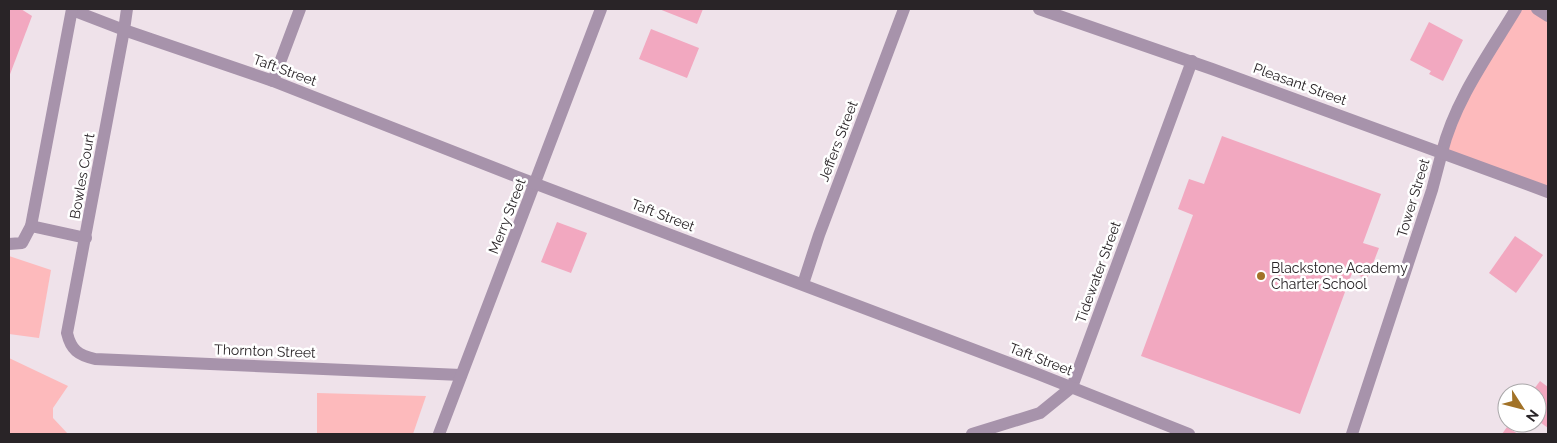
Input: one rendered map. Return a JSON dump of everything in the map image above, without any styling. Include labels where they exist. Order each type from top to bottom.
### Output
[{"type":"street","name":"Taft Street","points":[[72,9],[124,30],[272,81],[1072,387],[1189,434]]},
{"type":"street","points":[[9,244],[22,243],[31,226],[72,9]]},
{"type":"street","name":"Bowles Court","points":[[70,347],[67,333],[127,9]]},
{"type":"street","points":[[272,81],[300,9]]},
{"type":"street","name":"Merry Street","points":[[439,434],[601,9]]},
{"type":"street","name":"Jeffers Street","points":[[802,284],[818,235],[904,9]]},
{"type":"street","name":"Pleasant Street","points":[[1039,9],[1192,62],[1548,192]]},
{"type":"street","name":"Tower Street","points":[[1352,434],[1432,190],[1447,133],[1460,104],[1516,9]]},
{"type":"street","points":[[1536,9],[1548,16]]},
{"type":"street","name":"Tidewater Street","points":[[1072,387],[1192,62]]},
{"type":"street","points":[[31,226],[86,238]]},
{"type":"street","name":"Thornton Street","points":[[70,347],[81,356],[95,359],[461,375]]},
{"type":"street","points":[[972,434],[1040,413],[1072,387]]},
{"type":"shaded area","points":[[1514,9],[1535,9],[1548,17],[1548,198],[1433,153]]},
{"type":"shaded area","points":[[9,256],[51,270],[39,338],[9,334]]},
{"type":"shaded area","points":[[9,358],[68,386],[53,408],[53,418],[68,434],[9,434]]},
{"type":"shaded area","points":[[317,393],[426,396],[413,434],[317,434]]},
{"type":"building","points":[[9,9],[21,9],[32,16],[9,77]]},
{"type":"building","points":[[659,9],[703,9],[697,24]]},
{"type":"building","points":[[1429,22],[1463,40],[1443,81],[1429,74],[1431,71],[1410,60]]},
{"type":"building","points":[[651,29],[699,48],[687,78],[639,59]]},
{"type":"building","name":"Blackstone Academy Charter School","points":[[1222,136],[1381,194],[1363,243],[1379,248],[1367,279],[1352,273],[1300,414],[1141,356],[1193,215],[1178,209],[1189,179],[1204,184]]},
{"type":"building","points":[[557,222],[587,233],[571,273],[541,262]]},
{"type":"building","points":[[1515,236],[1543,255],[1516,293],[1489,273]]},
{"type":"building","points":[[1547,386],[1548,387],[1547,427]]},
{"type":"place","name":"Blackstone Academy Charter School","points":[[1261,276]]}]
